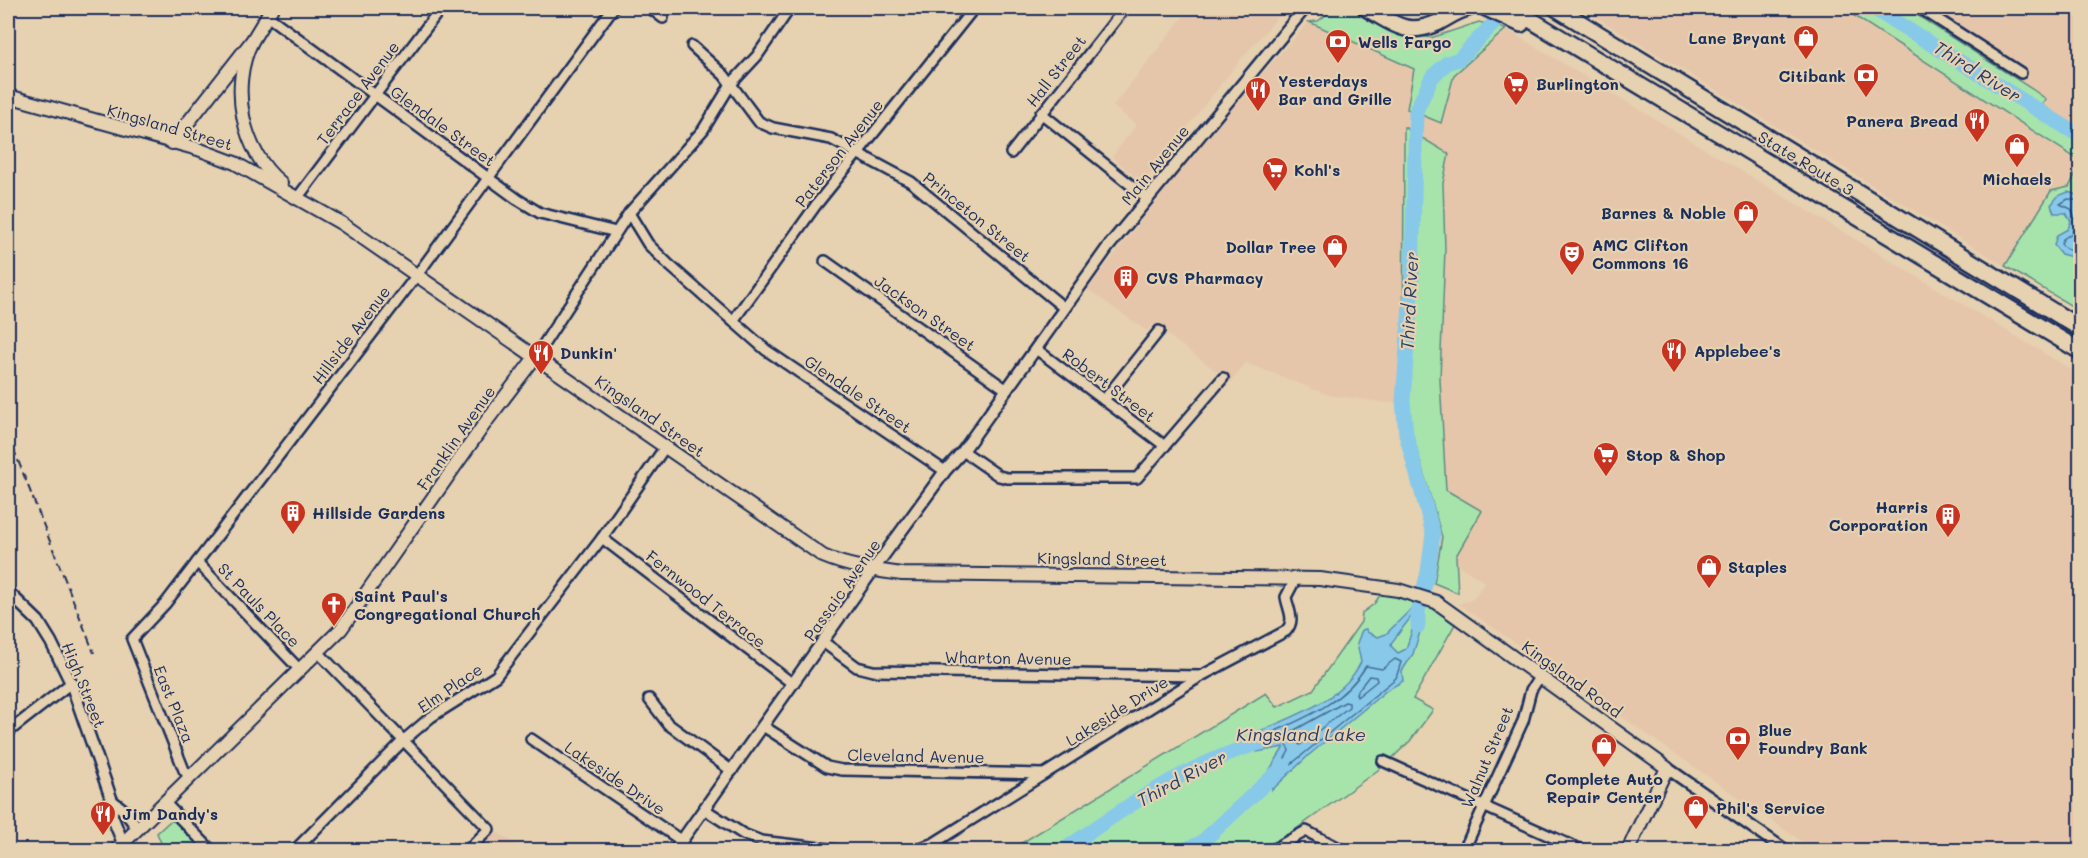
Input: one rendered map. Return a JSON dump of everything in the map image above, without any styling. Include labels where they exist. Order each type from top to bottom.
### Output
[{"type":"highway","points":[[1366,8],[1399,27],[1410,30],[1423,28],[1468,8]]},
{"type":"highway","points":[[1410,30],[1428,21],[1438,8]]},
{"type":"highway","points":[[1486,8],[1718,131]]},
{"type":"highway","name":"State Route 3","points":[[1511,8],[2080,351]]},
{"type":"highway","name":"State Route 3","points":[[1556,8],[2080,328]]},
{"type":"main road","points":[[172,143],[252,41],[269,11]]},
{"type":"main road","points":[[252,41],[241,79],[241,104],[247,133],[258,157],[272,176],[298,197]]},
{"type":"main road","name":"Kingsland Street","points":[[8,96],[235,163],[298,197],[536,356],[824,556],[858,569],[902,574],[1320,579]]},
{"type":"main road","name":"Franklin Avenue","points":[[122,848],[138,829],[341,629],[488,419],[536,356]]},
{"type":"main road","name":"Kingsland Road","points":[[1320,579],[1344,580],[1429,599],[1451,612],[1667,768]]},
{"type":"main road","points":[[1628,850],[1667,768]]},
{"type":"street","name":"Terrace Avenue","points":[[298,197],[441,8]]},
{"type":"street","name":"Hillside Avenue","points":[[132,639],[165,604],[417,275],[613,8]]},
{"type":"street","points":[[651,8],[663,18]]},
{"type":"street","name":"Franklin Avenue","points":[[536,356],[629,213],[703,130],[731,84],[757,56],[790,8]]},
{"type":"street","name":"Paterson Avenue","points":[[733,321],[857,152],[974,8]]},
{"type":"street","name":"Hall Street","points":[[1011,153],[1125,8]]},
{"type":"street","name":"Main Avenue","points":[[1036,349],[1064,307],[1148,198],[1305,8]]},
{"type":"street","points":[[1920,8],[2021,73]]},
{"type":"street","name":"Glendale Street","points":[[269,11],[375,95],[540,213],[616,232]]},
{"type":"street","name":"Princeton Street","points":[[692,46],[731,84],[759,122],[773,128],[823,137],[857,152],[932,197],[1064,307]]},
{"type":"street","points":[[1041,113],[1148,198]]},
{"type":"street","name":"Glendale Street","points":[[629,213],[648,244],[766,350],[945,471]]},
{"type":"street","name":"Jackson Street","points":[[825,261],[1007,390]]},
{"type":"street","points":[[1104,400],[1159,331]]},
{"type":"street","name":"Passaic Avenue","points":[[678,846],[873,570],[1036,349]]},
{"type":"street","name":"Robert Street","points":[[1036,349],[1165,446]]},
{"type":"street","points":[[963,451],[999,476],[1007,478],[1129,480],[1144,473],[1223,378]]},
{"type":"street","name":"Elm Place","points":[[295,850],[404,740],[431,717],[496,676],[602,538],[665,447]]},
{"type":"street","name":"Fernwood Terrace","points":[[602,538],[793,684]]},
{"type":"street","name":"St Pauls Place","points":[[197,562],[300,670]]},
{"type":"street","name":"Lakeside Drive","points":[[914,850],[934,843],[1201,676],[1290,626],[1292,614],[1286,597],[1296,578]]},
{"type":"street","name":"High Street","points":[[8,592],[38,621],[71,683],[112,801],[112,816],[122,848]]},
{"type":"street","name":"East Plaza","points":[[132,639],[184,770],[190,778]]},
{"type":"street","name":"Wharton Avenue","points":[[823,642],[857,667],[873,671],[1201,676]]},
{"type":"street","points":[[318,652],[489,828],[468,850]]},
{"type":"street","name":"Walnut Street","points":[[1464,850],[1523,721],[1530,694],[1540,676]]},
{"type":"street","points":[[8,732],[71,683]]},
{"type":"street","points":[[649,699],[668,724],[732,771]]},
{"type":"street","name":"Cleveland Avenue","points":[[763,726],[827,767],[842,770],[1044,774]]},
{"type":"street","name":"Lakeside Drive","points":[[531,739],[678,846]]},
{"type":"street","points":[[1383,761],[1581,850]]},
{"type":"street","name":"Kingsland Road","points":[[1667,768],[1785,850]]},
{"type":"street","name":"High Street","points":[[112,801],[125,811],[138,829]]},
{"type":"street","points":[[165,803],[211,850]]},
{"type":"street","points":[[704,809],[743,834],[761,841],[837,850]]},
{"type":"street","points":[[1272,850],[1306,831],[1342,850]]},
{"type":"shaded area","points":[[1190,8],[1286,8],[1241,59],[1143,183],[1112,157],[1136,125],[1113,106]]},
{"type":"shaded area","points":[[1581,8],[1842,8],[2080,161],[2080,165],[2069,187],[2051,191],[2005,266]]},
{"type":"shaded area","points":[[1906,8],[2080,8],[2080,130],[2041,105],[2045,98]]},
{"type":"shaded area","points":[[1309,22],[1415,69],[1441,122],[1454,75],[1506,29],[2080,375],[2080,850],[1814,850],[1459,604],[1472,600],[1485,582],[1456,564],[1456,556],[1482,511],[1446,490],[1440,379],[1445,249],[1443,183],[1449,154],[1405,128],[1403,401],[1391,403],[1329,395],[1246,363],[1231,382],[1153,324],[1147,331],[1087,289],[1226,113]]},
{"type":"shaded area","points":[[496,832],[526,850],[479,850]]},
{"type":"green space","points":[[1335,8],[1355,8],[1400,31],[1431,38],[1479,22],[1506,29],[1454,75],[1441,123],[1407,109],[1414,69],[1309,22],[1318,21]]},
{"type":"green space","points":[[1842,8],[1906,8],[2032,89],[2046,99],[2042,105],[2080,130],[2080,161]]},
{"type":"green space","points":[[1404,127],[1449,154],[1443,183],[1445,249],[1440,379],[1446,490],[1482,511],[1456,556],[1458,593],[1434,583],[1442,537],[1403,401]]},
{"type":"green space","points":[[2080,165],[2080,311],[2005,266],[2051,191],[2069,187]]},
{"type":"green space","points":[[1385,588],[1416,595],[1414,604],[1425,607],[1429,599],[1459,617],[1413,699],[1433,710],[1410,741],[1385,765],[1267,850],[1010,850],[1266,693],[1277,707],[1313,690],[1361,622],[1362,613],[1374,604]]},
{"type":"green space","points":[[176,820],[202,850],[164,850],[157,833],[169,822]]},
{"type":"water","points":[[2068,192],[2080,196],[2080,259],[2061,254],[2054,245],[2057,235],[2068,229],[2071,221],[2066,213],[2054,213],[2051,205],[2058,196]]},
{"type":"water","name":"Kingsland Lake","points":[[1414,606],[1423,609],[1421,629],[1413,654],[1402,671],[1403,681],[1387,690],[1309,755],[1272,790],[1269,771],[1284,747],[1257,752],[1249,736],[1312,708],[1341,688],[1361,662],[1357,643],[1362,630],[1366,629],[1367,632],[1378,637],[1386,634]],"holes":[[[1411,617],[1415,621],[1406,649],[1398,653],[1391,646],[1392,642]]]},
{"type":"waterway","name":"Third River","points":[[1873,8],[2080,136]]},
{"type":"waterway","name":"Third River","points":[[1418,626],[1418,612],[1428,572],[1433,533],[1406,434],[1403,401],[1412,279],[1416,111],[1432,77],[1447,63],[1459,59],[1495,22]]},
{"type":"waterway","name":"Third River","points":[[1064,850],[1163,785],[1217,758],[1272,740]]},
{"type":"waterway","name":"Third River","points":[[1184,850],[1201,843],[1284,766]]},
{"type":"railway","points":[[8,435],[94,653]]},
{"type":"place","name":"Lane Bryant","points":[[1806,61]]},
{"type":"place","name":"Wells Fargo","points":[[1338,65]]},
{"type":"place","name":"Citibank","points":[[1866,99]]},
{"type":"place","name":"Burlington","points":[[1516,107]]},
{"type":"place","name":"Yesterdays Bar and Grille","points":[[1258,113]]},
{"type":"place","name":"Panera Bread","points":[[1977,144]]},
{"type":"place","name":"Michaels","points":[[2017,169]]},
{"type":"place","name":"Kohl's","points":[[1275,193]]},
{"type":"place","name":"Barnes & Noble","points":[[1746,236]]},
{"type":"place","name":"Dollar Tree","points":[[1335,270]]},
{"type":"place","name":"AMC Clifton Commons 16","points":[[1572,277]]},
{"type":"place","name":"CVS Pharmacy","points":[[1126,301]]},
{"type":"place","name":"Applebee's","points":[[1674,374]]},
{"type":"place","name":"Dunkin'","points":[[541,376]]},
{"type":"place","name":"Stop & Shop","points":[[1606,478]]},
{"type":"place","name":"Hillside Gardens","points":[[293,536]]},
{"type":"place","name":"Harris Corporation","points":[[1948,539]]},
{"type":"place","name":"Staples","points":[[1709,590]]},
{"type":"place","name":"Saint Paul's Congregational Church","points":[[334,628]]},
{"type":"place","name":"Blue Foundry Bank","points":[[1738,762]]},
{"type":"place","name":"Complete Auto Repair Center","points":[[1604,769]]},
{"type":"place","name":"Phil's Service","points":[[1696,831]]},
{"type":"place","name":"Jim Dandy's","points":[[103,837]]}]
